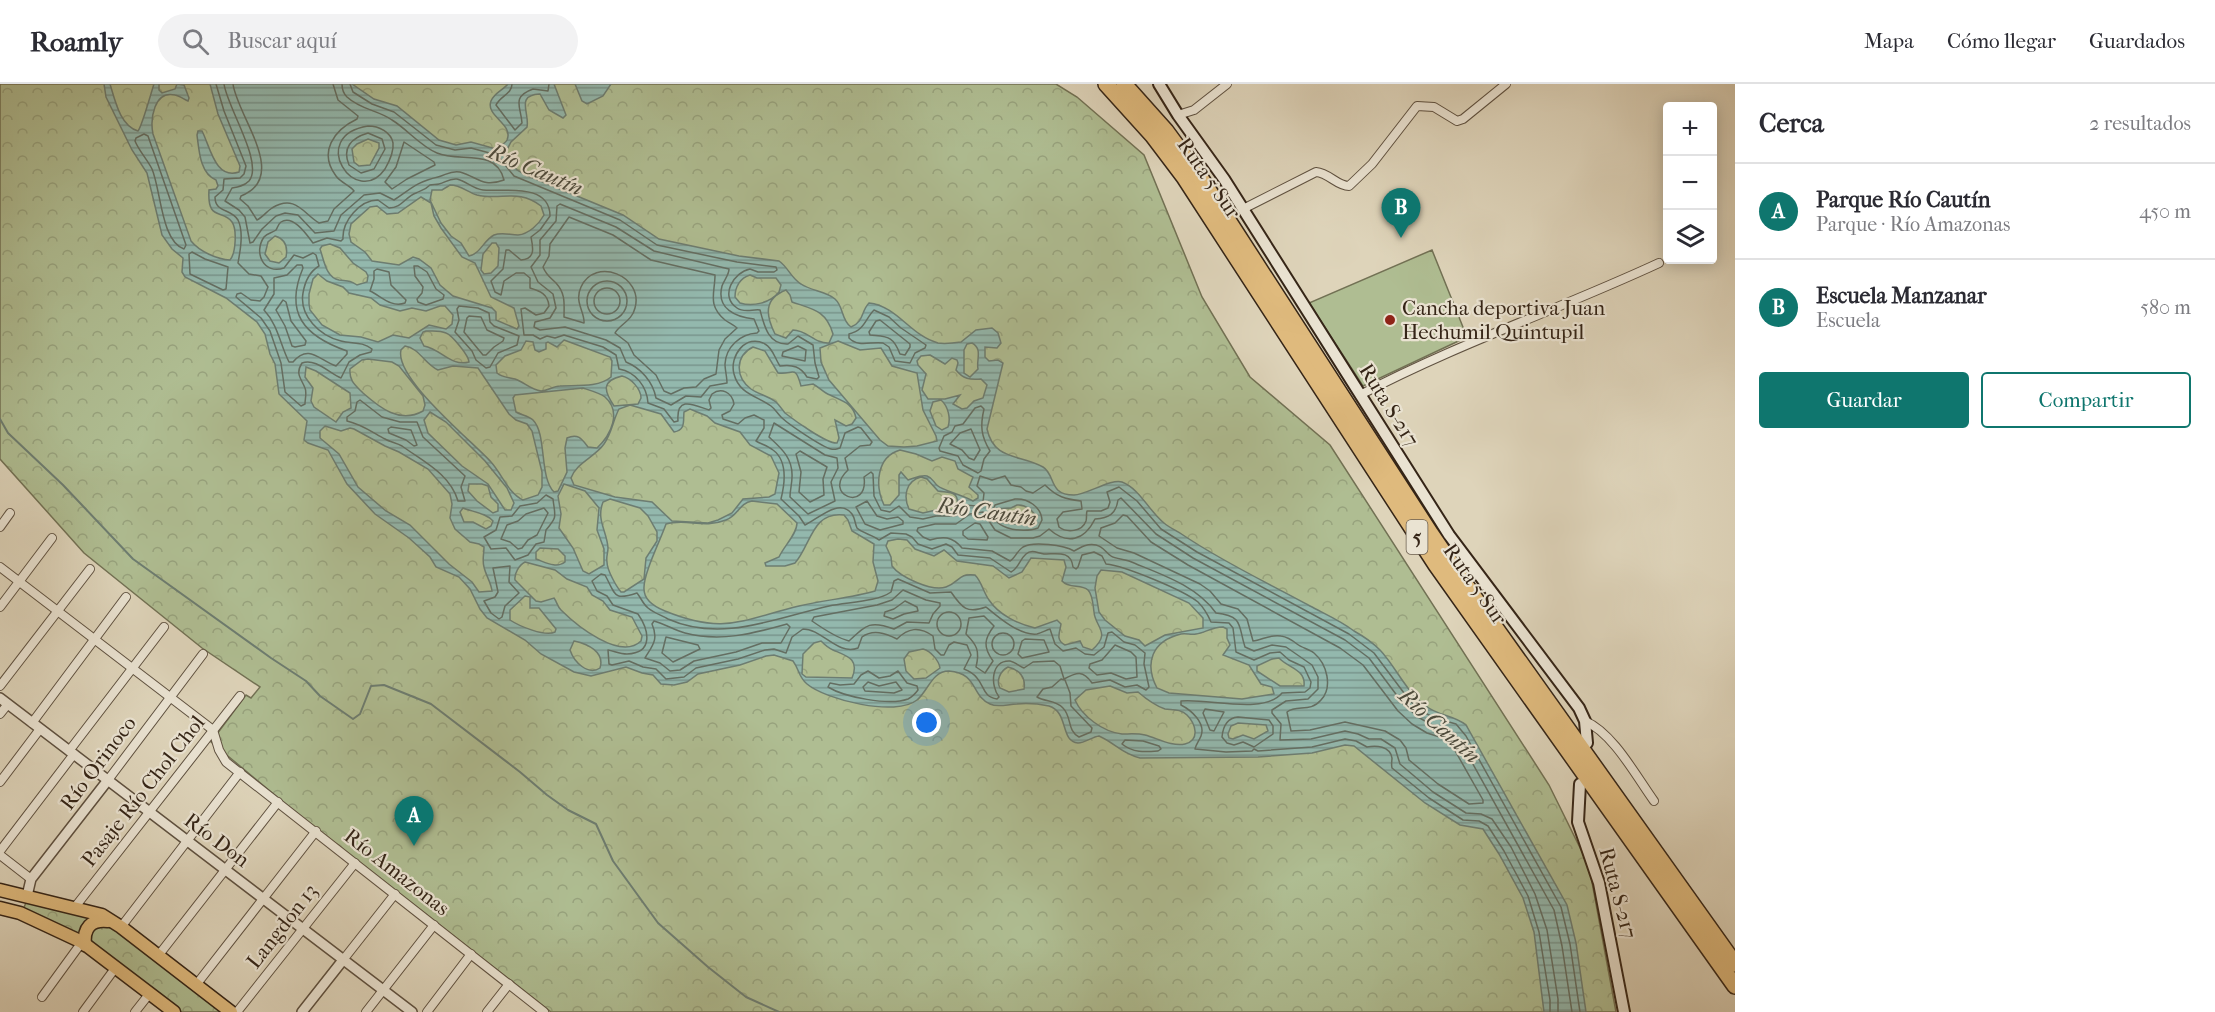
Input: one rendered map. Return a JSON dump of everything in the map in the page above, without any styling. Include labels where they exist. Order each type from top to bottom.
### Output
[{"type":"highway","name":"Ruta 5 Sur","points":[[1106,84],[1143,124],[1184,177],[1453,591],[1735,986]]},
{"type":"highway","name":"Ruta 5 Sur","points":[[1124,84],[1166,131],[1202,180],[1413,508],[1735,964]]},
{"type":"main road","name":"Ruta S-217","points":[[1159,84],[1243,209],[1449,535],[1574,702],[1585,720],[1587,743]]},
{"type":"main road","name":"Ruta S-217","points":[[1580,784],[1578,822],[1599,883],[1624,1012]]},
{"type":"main road","points":[[0,890],[102,915],[231,1012]]},
{"type":"main road","points":[[0,908],[20,913],[84,943],[174,1012]]},
{"type":"main road","points":[[84,943],[84,933],[90,924],[102,920],[116,924]]},
{"type":"street","points":[[1178,115],[1194,110],[1227,84]]},
{"type":"street","points":[[1243,209],[1316,172],[1328,175],[1342,185],[1349,186],[1372,164],[1417,106],[1434,106],[1457,121],[1467,117],[1506,84]]},
{"type":"street","points":[[1360,395],[1413,367],[1600,290],[1659,263]]},
{"type":"street","points":[[0,526],[10,513]]},
{"type":"street","points":[[0,607],[52,538]]},
{"type":"street","points":[[0,567],[213,730]]},
{"type":"street","points":[[0,686],[90,569]]},
{"type":"street","points":[[0,782],[95,639],[126,597]]},
{"type":"street","points":[[32,879],[0,853],[164,627]]},
{"type":"street","name":"Río Orinoco","points":[[27,896],[32,879],[203,654]]},
{"type":"street","name":"Pasaje Río Chol Chol","points":[[75,908],[240,696]]},
{"type":"street","points":[[0,714],[4,701]]},
{"type":"street","name":"Río Don","points":[[4,701],[412,1012]]},
{"type":"street","points":[[1585,720],[1598,728],[1609,740],[1654,801]]},
{"type":"street","name":"Río Amazonas","points":[[213,730],[219,750],[226,762],[544,1012]]},
{"type":"street","points":[[116,924],[187,841],[240,772]]},
{"type":"street","points":[[158,956],[278,802]]},
{"type":"street","points":[[196,985],[316,831]]},
{"type":"street","name":"Langdon 13","points":[[237,1012],[355,863]]},
{"type":"street","points":[[302,1012],[395,894]]},
{"type":"street","points":[[366,1012],[434,925]]},
{"type":"street","points":[[42,997],[84,943]]},
{"type":"street","points":[[427,1012],[471,954]]},
{"type":"street","points":[[83,1012],[116,967]]},
{"type":"street","points":[[487,1012],[509,984]]},
{"type":"street","points":[[135,1012],[150,993]]},
{"type":"green space","points":[[0,84],[1056,84],[1077,97],[1144,155],[1202,297],[1250,377],[1330,445],[1549,785],[1589,866],[1616,1012],[551,1012],[288,806],[211,742],[246,695],[251,698],[260,687],[202,648],[84,553],[0,459]]},
{"type":"green space","name":"Cancha deportiva Juan Hechumil Quintupil","points":[[1432,250],[1467,337],[1363,386],[1309,303]]},
{"type":"green space","points":[[28,898],[102,917],[228,1012],[176,1012],[83,940],[22,912]]},
{"type":"water","name":"Río Cautín","points":[[104,84],[110,84],[116,105],[123,118],[127,124],[138,131],[154,84],[159,84],[159,90],[162,93],[175,89],[177,84],[184,85],[188,101],[168,95],[158,101],[153,114],[153,134],[191,241],[204,252],[220,258],[230,260],[232,257],[235,247],[235,230],[228,218],[216,213],[210,207],[209,190],[216,189],[218,186],[216,180],[203,167],[198,131],[202,131],[214,160],[224,171],[239,172],[240,166],[218,114],[210,84],[352,84],[374,99],[397,106],[439,140],[456,145],[471,142],[496,149],[507,140],[508,134],[507,129],[490,106],[494,96],[508,84],[554,84],[566,115],[563,118],[549,110],[540,94],[528,98],[525,106],[527,127],[511,142],[504,155],[517,170],[623,215],[659,239],[739,256],[779,261],[801,284],[835,299],[851,327],[858,322],[869,303],[888,310],[920,334],[938,343],[961,342],[976,330],[992,328],[998,333],[1001,343],[997,348],[985,347],[985,357],[989,361],[998,360],[1003,363],[987,429],[995,447],[1009,455],[1043,467],[1047,470],[1056,488],[1066,494],[1079,494],[1118,481],[1128,485],[1159,518],[1198,545],[1338,621],[1368,640],[1386,657],[1419,700],[1431,709],[1466,725],[1567,905],[1576,943],[1586,1012],[1544,1012],[1534,932],[1523,898],[1483,829],[1460,825],[1425,803],[1354,746],[1345,745],[1312,753],[1258,757],[1140,758],[1128,754],[1099,736],[1081,743],[1072,741],[1059,714],[1049,706],[990,704],[980,696],[970,680],[949,671],[938,674],[917,700],[907,705],[878,707],[845,701],[816,690],[804,682],[793,661],[774,655],[698,674],[687,682],[674,685],[661,684],[653,675],[626,667],[591,676],[574,672],[541,654],[525,640],[487,618],[470,589],[459,577],[436,567],[430,557],[409,538],[375,514],[347,484],[328,450],[304,440],[307,421],[279,394],[275,364],[265,334],[257,322],[226,298],[185,277],[182,272],[183,258],[172,249],[162,235],[147,173],[132,150],[106,97]],"holes":[[[368,139],[379,143],[379,148],[370,165],[359,166],[354,162],[352,149]],[[450,185],[477,195],[525,198],[541,206],[544,215],[530,231],[518,235],[494,235],[476,253],[469,256],[461,243],[451,236],[441,223],[430,200],[432,190],[442,190]],[[421,197],[431,203],[434,216],[441,228],[462,257],[475,263],[491,297],[514,308],[519,326],[517,329],[496,320],[496,312],[492,308],[453,296],[440,285],[431,268],[419,259],[413,257],[399,265],[372,261],[365,252],[351,242],[349,234],[351,224],[370,207],[377,206],[387,214],[398,213]],[[275,236],[283,241],[287,250],[286,257],[279,263],[270,261],[265,254],[268,242]],[[492,243],[496,243],[499,248],[498,266],[491,273],[484,274],[481,270],[483,254]],[[330,244],[340,248],[353,263],[366,272],[367,282],[357,285],[350,281],[335,279],[326,268],[320,249]],[[318,274],[327,281],[343,287],[349,293],[371,298],[380,305],[400,311],[412,308],[426,311],[445,306],[453,315],[452,324],[446,329],[429,325],[409,338],[393,335],[378,342],[361,337],[340,335],[322,325],[310,310],[309,304],[313,279]],[[750,275],[757,278],[776,278],[781,285],[779,292],[771,299],[750,305],[740,303],[735,297],[737,286],[743,278]],[[786,290],[792,302],[822,315],[833,334],[829,343],[793,330],[786,338],[775,334],[768,309],[773,298]],[[439,331],[449,335],[456,341],[469,362],[451,360],[424,346],[420,338],[423,332]],[[564,340],[610,357],[611,377],[600,383],[557,386],[541,391],[497,373],[496,365],[505,356],[521,350],[526,341],[533,342],[535,350],[539,352],[546,349],[548,342],[557,347]],[[838,341],[860,350],[881,348],[892,366],[917,373],[923,410],[937,441],[917,446],[888,446],[880,440],[829,380],[821,362],[820,348]],[[972,343],[978,351],[978,369],[970,377],[964,373],[964,350],[967,344]],[[405,346],[410,347],[438,370],[453,366],[478,368],[509,414],[516,420],[527,424],[532,431],[542,472],[542,487],[538,495],[523,500],[518,497],[491,462],[436,409],[409,376],[402,362],[401,350]],[[753,347],[765,351],[778,373],[795,373],[801,386],[813,384],[843,401],[850,406],[856,418],[852,424],[846,426],[835,420],[839,438],[837,443],[826,440],[785,413],[776,402],[751,389],[742,379],[739,367],[743,356]],[[930,355],[945,364],[952,358],[957,360],[956,370],[961,375],[970,379],[981,379],[987,385],[983,398],[962,409],[953,404],[960,395],[945,399],[928,399],[922,390],[926,374],[917,361],[921,356]],[[362,360],[392,362],[399,366],[423,396],[425,405],[423,411],[406,416],[383,409],[363,393],[350,377],[350,369]],[[306,367],[350,393],[351,408],[343,412],[336,422],[314,407],[311,401],[313,388],[305,377]],[[622,376],[635,384],[641,398],[638,404],[614,406],[606,387],[610,381]],[[583,388],[605,397],[613,409],[614,416],[607,437],[597,448],[588,447],[582,439],[577,437],[567,438],[565,448],[567,472],[558,491],[554,492],[546,476],[540,435],[531,419],[516,412],[513,398],[515,395]],[[941,400],[949,416],[948,427],[942,430],[936,426],[930,411],[933,402]],[[630,405],[661,414],[674,432],[682,427],[684,412],[690,409],[707,416],[715,423],[740,432],[750,445],[771,456],[779,473],[775,494],[769,497],[743,499],[732,513],[708,523],[672,521],[652,502],[615,497],[574,485],[571,478],[573,473],[607,440],[619,409]],[[430,412],[446,422],[485,461],[507,488],[514,503],[511,510],[505,510],[488,484],[462,466],[428,433],[424,420]],[[325,426],[341,431],[354,429],[428,469],[450,494],[452,504],[450,518],[455,529],[470,542],[484,547],[483,564],[492,591],[479,592],[472,582],[449,564],[410,525],[386,511],[358,487],[339,454],[320,438],[320,431]],[[900,450],[932,461],[942,457],[955,461],[958,469],[973,477],[969,487],[978,495],[978,498],[973,501],[944,489],[927,476],[908,480],[901,472],[899,495],[890,505],[884,505],[879,481],[882,465],[886,459]],[[921,477],[927,479],[938,491],[955,495],[957,508],[923,513],[909,509],[906,494],[909,485]],[[469,484],[488,486],[491,497],[498,504],[498,511],[493,513],[477,501],[468,491]],[[564,484],[585,491],[599,508],[597,530],[604,549],[604,565],[589,574],[583,571],[573,548],[559,528],[561,514],[558,496]],[[610,499],[640,508],[648,516],[657,532],[657,541],[646,558],[644,579],[624,592],[621,592],[608,569],[608,548],[601,520],[603,502]],[[748,502],[777,504],[797,523],[793,536],[779,557],[765,563],[766,566],[785,566],[795,563],[814,531],[825,518],[844,515],[852,531],[874,544],[873,562],[878,581],[875,591],[799,606],[747,620],[718,624],[685,618],[651,603],[644,593],[644,583],[666,524],[674,522],[710,524],[730,518]],[[1017,505],[1032,511],[1036,519],[1034,523],[1023,524],[1012,524],[1003,519],[1000,509]],[[463,508],[483,514],[493,521],[486,529],[473,522],[464,522],[460,512]],[[898,539],[907,540],[915,549],[934,556],[944,550],[957,561],[993,566],[1009,578],[1022,572],[1031,558],[1064,560],[1066,567],[1062,581],[1068,585],[1085,588],[1090,592],[1095,617],[1102,634],[1101,639],[1092,650],[1083,647],[1080,641],[1065,645],[1059,638],[1061,624],[1057,620],[1035,628],[1016,621],[993,605],[975,575],[965,575],[951,585],[940,588],[917,582],[892,566],[886,546],[888,541]],[[540,548],[558,549],[565,556],[565,562],[554,565],[536,559],[536,552]],[[525,562],[555,570],[567,579],[587,587],[592,595],[603,601],[610,610],[632,617],[642,636],[641,641],[632,646],[622,647],[599,639],[568,616],[554,598],[541,602],[536,601],[515,580],[516,572]],[[1101,570],[1122,572],[1189,603],[1203,618],[1203,628],[1165,635],[1145,646],[1139,640],[1125,636],[1105,620],[1099,612],[1095,588],[1097,576]],[[525,596],[530,597],[530,608],[539,608],[556,629],[555,632],[545,633],[510,620],[510,610]],[[1215,628],[1227,629],[1230,645],[1223,655],[1249,665],[1261,684],[1272,687],[1274,694],[1242,699],[1169,693],[1157,688],[1151,670],[1153,654],[1157,648],[1171,637]],[[574,641],[590,647],[600,657],[600,668],[591,670],[582,666],[570,650]],[[821,641],[851,659],[854,666],[852,678],[806,677],[802,674],[803,654],[814,643]],[[923,649],[936,659],[940,668],[926,678],[914,679],[906,671],[904,659],[909,652]],[[1279,658],[1299,672],[1304,680],[1304,686],[1280,686],[1257,671],[1257,666]],[[1008,667],[1016,670],[1023,678],[1024,689],[1009,692],[1000,688],[999,676]],[[1110,686],[1127,693],[1138,692],[1162,708],[1185,713],[1192,722],[1195,735],[1190,742],[1180,745],[1142,734],[1115,733],[1101,727],[1088,717],[1075,700],[1086,690]],[[1238,723],[1266,725],[1268,731],[1254,739],[1243,735],[1233,739],[1229,738],[1228,734],[1231,726]]]},
{"type":"water","points":[[575,84],[611,84],[603,96],[587,104],[582,101]]},
{"type":"waterway","points":[[0,419],[8,433],[63,485],[133,559],[306,681],[320,696],[353,719],[360,714],[371,686],[384,685],[431,704],[547,795],[568,810],[596,824],[613,861],[658,923],[746,997],[779,1012]]},
{"type":"place","name":"Escuela Manzanar","points":[[1401,238]]},
{"type":"place","name":"Cancha deportiva Juan Hechumil Quintupil","points":[[1390,320]]},
{"type":"place","name":"Parque Río Cautín","points":[[414,846]]}]
